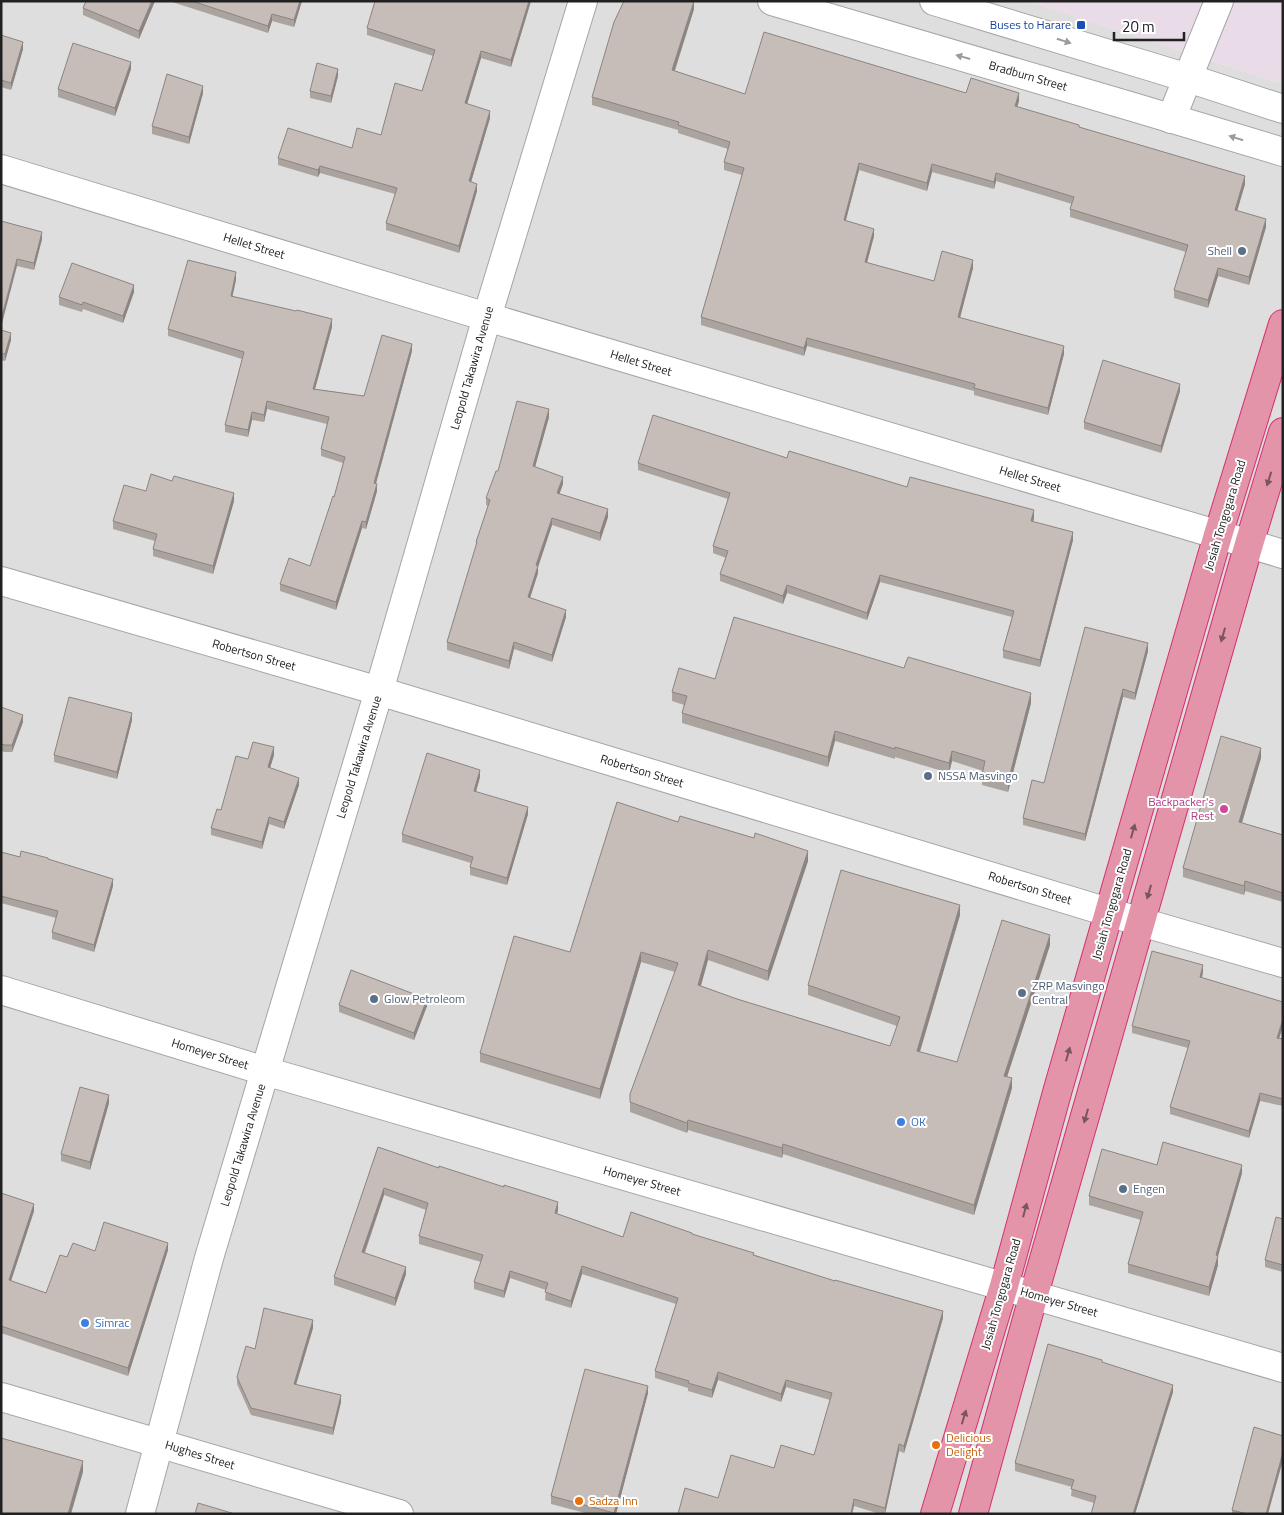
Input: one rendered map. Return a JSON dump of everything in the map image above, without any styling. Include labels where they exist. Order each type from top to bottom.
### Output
[{"type":"highway","name":"Josiah Tongogara Road","points":[[935,1514],[1004,1286],[1058,1089],[1218,535],[1283,324]]},
{"type":"highway","points":[[973,1514],[1034,1294],[1249,544],[1283,432]]},
{"type":"street","name":"Leopold Takawira Avenue","points":[[140,1514],[210,1258],[379,691],[487,318],[584,1]]},
{"type":"street","name":"Bradburn Street","points":[[772,1],[1283,152]]},
{"type":"street","points":[[934,1],[1188,78],[1283,109]]},
{"type":"street","points":[[1171,119],[1219,1]]},
{"type":"street","name":"Hellet Street","points":[[1,169],[487,318],[1283,554]]},
{"type":"street","name":"Robertson Street","points":[[1,581],[379,691],[1141,922],[1283,962]]},
{"type":"street","name":"Homeyer Street","points":[[1,990],[265,1071],[1283,1368]]},
{"type":"street","name":"Hughes Street","points":[[1,1397],[399,1514]]},
{"type":"shaded area","points":[[1,1],[1027,1],[1283,84],[1283,1514],[1,1514]]},
{"type":"shaded area","points":[[1027,1],[1283,1],[1283,84]]},
{"type":"building","points":[[86,1],[152,1],[139,31],[83,8]]},
{"type":"building","points":[[192,1],[300,1],[294,20],[272,14],[268,26]]},
{"type":"building","points":[[375,1],[529,1],[511,60],[481,51],[465,103],[490,111],[469,181],[477,184],[459,246],[386,223],[397,188],[320,166],[318,170],[278,158],[288,128],[352,148],[357,128],[381,135],[395,83],[422,91],[435,50],[367,28]]},
{"type":"building","points":[[624,1],[694,1],[672,70],[745,94],[764,32],[966,93],[971,78],[1019,93],[1015,106],[1245,176],[1235,210],[1266,219],[1249,277],[1218,268],[1208,300],[1174,290],[1188,245],[1070,209],[1074,197],[996,173],[994,182],[932,164],[927,183],[859,163],[844,220],[874,229],[865,262],[934,281],[942,251],[973,260],[958,317],[1064,346],[1048,408],[974,388],[975,384],[807,338],[804,348],[701,317],[744,168],[724,162],[730,142],[678,125],[679,122],[592,97],[614,22]]},
{"type":"building","points":[[1,35],[23,42],[11,83],[1,80]]},
{"type":"building","points":[[73,43],[131,62],[115,108],[58,89]]},
{"type":"building","points":[[317,63],[338,69],[331,96],[310,91]]},
{"type":"building","points":[[167,74],[203,86],[189,137],[152,126]]},
{"type":"building","points":[[1,221],[42,232],[34,263],[17,259],[1,320]]},
{"type":"building","points":[[188,260],[236,272],[231,296],[332,319],[313,389],[364,396],[382,335],[412,344],[374,483],[377,484],[366,522],[362,521],[336,602],[280,584],[289,558],[310,566],[334,497],[345,457],[321,449],[329,417],[267,401],[264,415],[252,412],[248,430],[225,425],[244,352],[168,329]]},
{"type":"building","points":[[72,263],[134,285],[123,316],[83,302],[82,305],[59,297]]},
{"type":"building","points":[[1,330],[11,333],[5,354],[1,353]]},
{"type":"building","points":[[1103,360],[1180,384],[1161,446],[1084,422]]},
{"type":"building","points":[[517,401],[549,409],[533,466],[563,477],[557,493],[608,509],[600,533],[552,518],[536,565],[538,566],[528,597],[566,610],[552,655],[514,642],[509,661],[447,642],[490,500],[486,498],[496,471],[498,471]]},
{"type":"building","points":[[653,415],[787,458],[789,451],[907,487],[910,477],[1034,510],[1031,521],[1073,532],[1040,660],[1003,650],[1014,611],[880,575],[867,613],[787,585],[783,596],[720,574],[728,551],[713,546],[730,493],[638,463]]},
{"type":"building","points":[[151,474],[172,481],[174,476],[234,493],[213,566],[153,549],[157,534],[113,521],[124,485],[146,491]]},
{"type":"building","points":[[734,617],[904,668],[908,657],[1031,693],[1008,782],[982,775],[985,761],[952,751],[949,763],[835,731],[828,757],[682,713],[687,696],[672,692],[679,668],[715,679]]},
{"type":"building","points":[[1085,627],[1148,643],[1135,693],[1123,689],[1085,834],[1023,818],[1032,780],[1044,783]]},
{"type":"building","points":[[69,697],[132,713],[117,772],[54,755]]},
{"type":"building","points":[[1,707],[23,715],[12,745],[1,744]]},
{"type":"building","name":"Backpacker's Rest","points":[[1221,736],[1261,748],[1239,822],[1283,835],[1283,893],[1245,881],[1244,886],[1183,868]]},
{"type":"building","points":[[253,742],[274,747],[268,767],[299,778],[284,822],[269,817],[262,842],[211,828],[217,809],[221,810],[236,756],[248,759]]},
{"type":"building","points":[[427,753],[480,770],[474,791],[528,807],[507,878],[470,867],[473,857],[402,834]]},
{"type":"building","points":[[617,802],[678,822],[680,816],[754,838],[755,833],[808,851],[768,971],[708,950],[698,985],[737,999],[890,1046],[900,1017],[808,985],[841,870],[960,905],[917,1051],[957,1062],[1002,920],[1050,935],[1004,1076],[1012,1078],[974,1205],[783,1144],[782,1148],[688,1120],[687,1123],[630,1102],[630,1094],[678,963],[641,952],[600,1089],[480,1053],[514,936],[570,952]]},
{"type":"building","points":[[21,851],[113,879],[94,945],[52,932],[58,911],[1,896],[1,852],[20,857]]},
{"type":"building","points":[[1152,951],[1203,965],[1200,977],[1283,1002],[1283,1019],[1277,1038],[1283,1039],[1283,1099],[1260,1093],[1249,1131],[1170,1107],[1190,1041],[1132,1026]]},
{"type":"building","points":[[351,970],[427,999],[414,1033],[339,1005]]},
{"type":"building","points":[[80,1087],[109,1095],[90,1162],[61,1154]]},
{"type":"building","points":[[1163,1142],[1242,1165],[1216,1255],[1218,1256],[1209,1287],[1128,1264],[1143,1212],[1089,1196],[1102,1149],[1157,1165]]},
{"type":"building","points":[[378,1147],[439,1168],[439,1166],[558,1202],[555,1213],[623,1237],[631,1212],[692,1234],[754,1253],[753,1255],[835,1281],[943,1311],[904,1446],[899,1444],[885,1508],[854,1499],[851,1514],[678,1514],[685,1488],[718,1498],[731,1455],[774,1468],[781,1445],[814,1455],[832,1393],[786,1380],[781,1394],[718,1372],[712,1390],[655,1371],[678,1298],[582,1266],[571,1301],[545,1292],[548,1283],[510,1271],[504,1291],[474,1282],[483,1255],[419,1236],[428,1203],[384,1188],[362,1252],[406,1267],[395,1298],[334,1277]]},
{"type":"building","points":[[1,1193],[34,1204],[9,1280],[46,1293],[60,1255],[67,1257],[73,1243],[95,1251],[104,1222],[168,1243],[128,1368],[1,1326]]},
{"type":"building","points":[[1276,1217],[1283,1219],[1283,1265],[1265,1260]]},
{"type":"building","points":[[264,1308],[313,1320],[294,1384],[341,1395],[333,1428],[251,1408],[237,1377],[246,1346],[255,1349]]},
{"type":"building","points":[[1048,1344],[1102,1360],[1102,1362],[1173,1385],[1133,1514],[1091,1514],[1096,1496],[1071,1489],[1074,1480],[1015,1463]]},
{"type":"building","points":[[585,1369],[648,1386],[614,1513],[551,1496]]},
{"type":"building","points":[[1254,1427],[1283,1436],[1283,1452],[1266,1514],[1247,1514],[1232,1510]]},
{"type":"building","points":[[1,1438],[83,1461],[68,1514],[1,1514]]},
{"type":"building","points":[[198,1503],[235,1514],[195,1514]]},
{"type":"place","name":"Buses to Harare","points":[[1081,25]]},
{"type":"place","name":"Shell","points":[[1242,251]]},
{"type":"place","name":"NSSA Masvingo","points":[[928,776]]},
{"type":"place","name":"Backpacker's Rest","points":[[1224,809]]},
{"type":"place","name":"ZRP Masvingo Central","points":[[1022,993]]},
{"type":"place","name":"Glow Petroleom","points":[[374,999]]},
{"type":"place","name":"OK","points":[[901,1122]]},
{"type":"place","name":"Engen","points":[[1123,1189]]},
{"type":"place","name":"Simrac","points":[[85,1323]]},
{"type":"place","name":"Delicious Delight","points":[[936,1445]]},
{"type":"place","name":"Sadza Inn","points":[[579,1501]]}]
